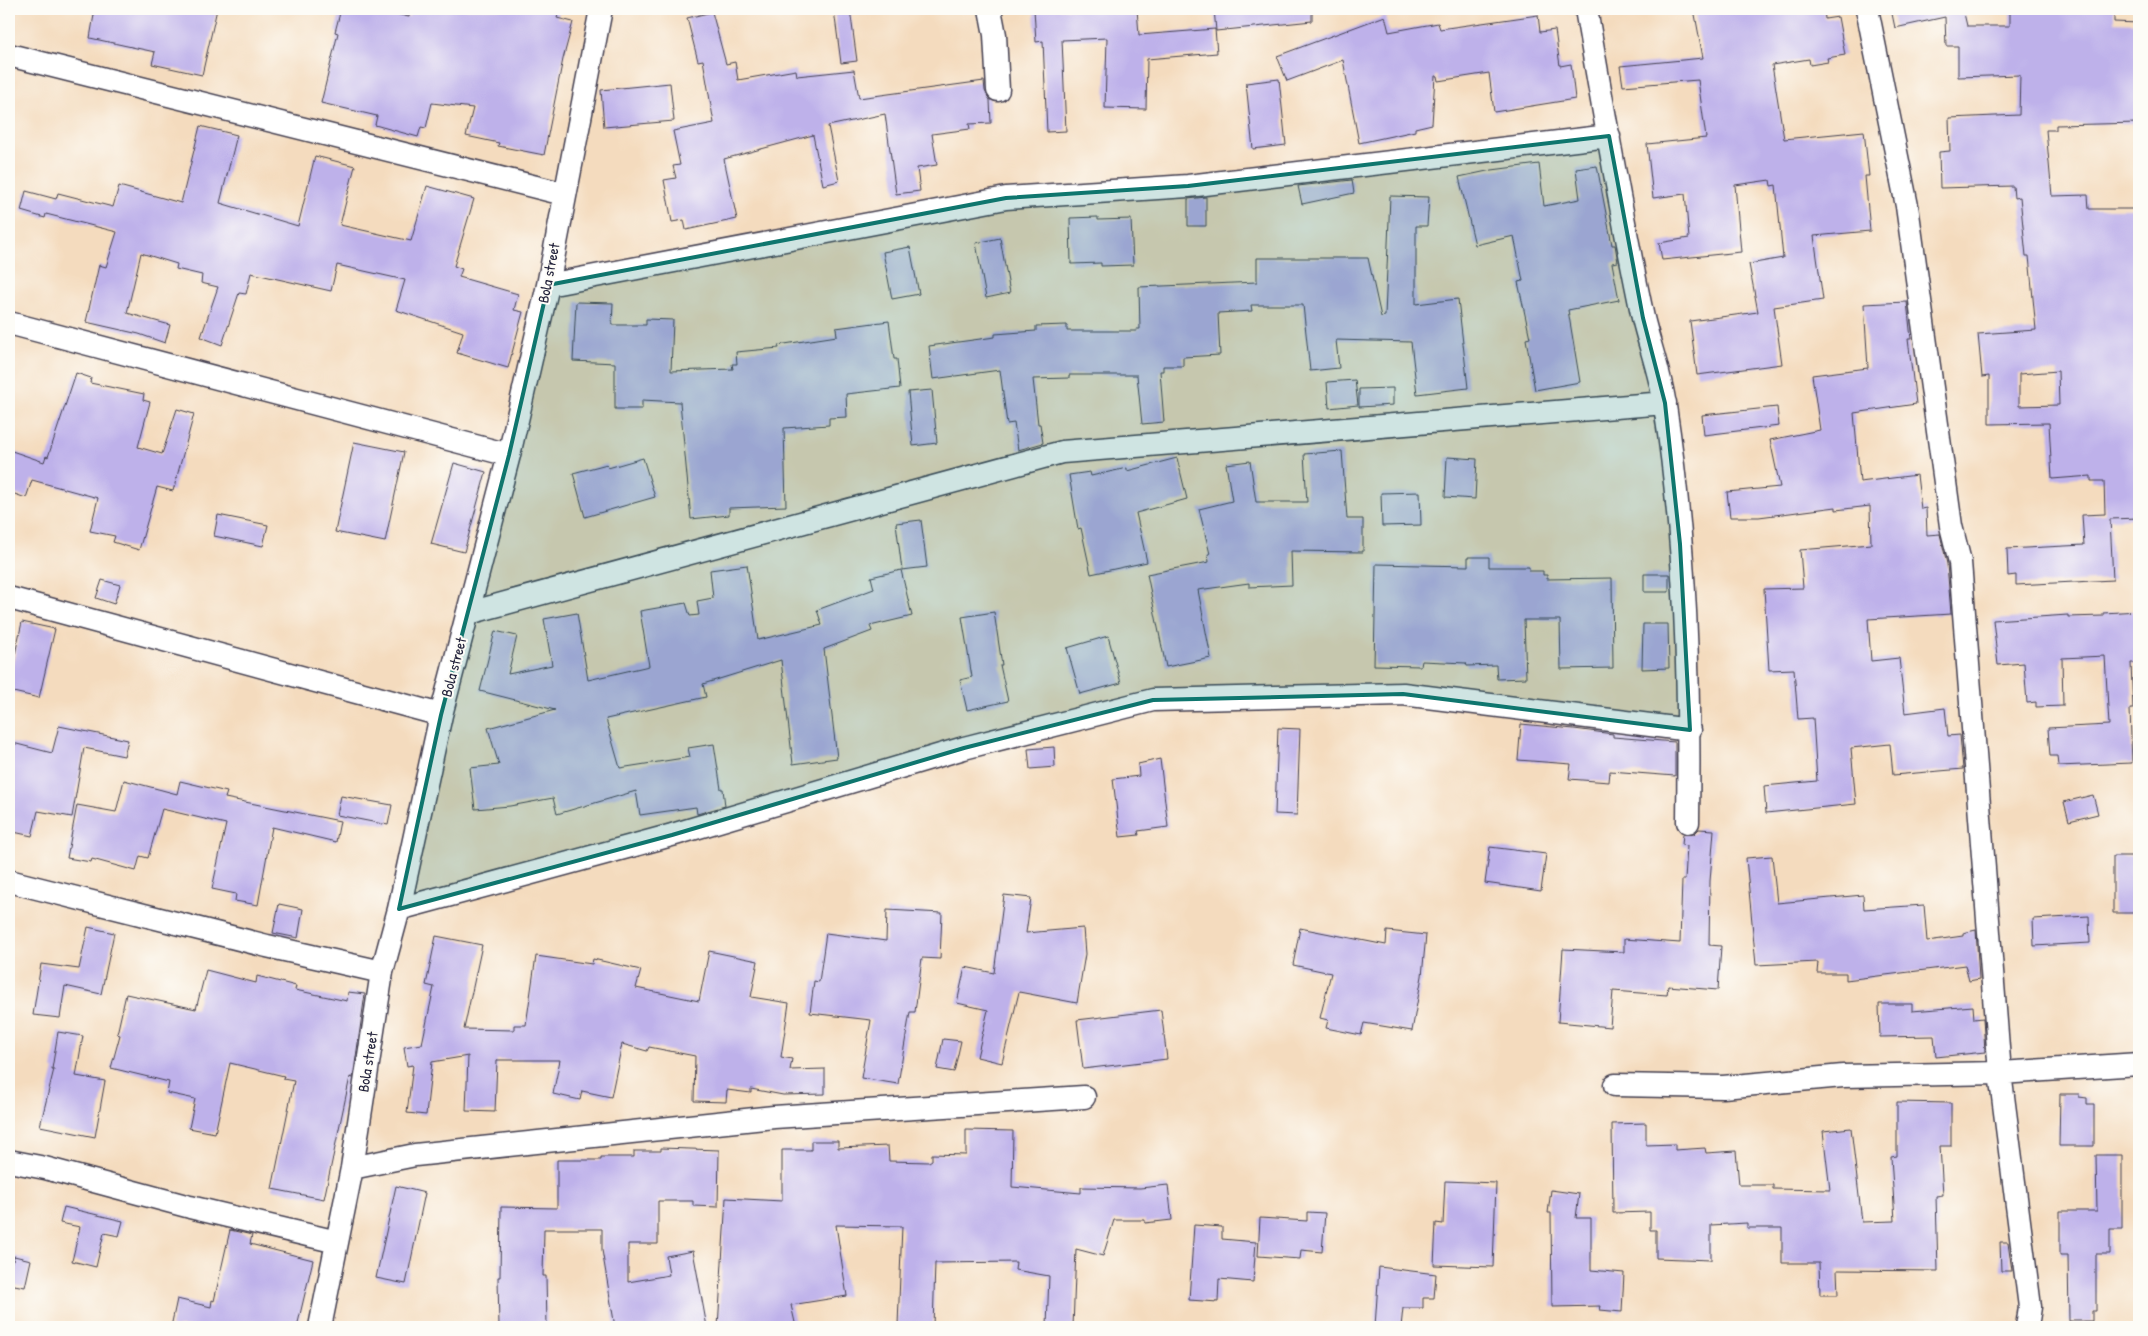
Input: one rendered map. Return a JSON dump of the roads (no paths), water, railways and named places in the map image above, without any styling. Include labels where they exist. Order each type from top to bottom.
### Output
[{"type":"street","name":"Bola street","points":[[320,1327],[352,1168],[382,972],[399,909],[442,715],[509,455],[548,285],[601,9]]},
{"type":"street","points":[[990,9],[995,35],[998,90]]},
{"type":"street","points":[[1586,9],[1643,318],[1665,403],[1675,474],[1690,730],[1688,822]]},
{"type":"street","points":[[1867,9],[1907,206],[1951,526],[1960,562],[2000,1073],[2030,1307],[2027,1327]]},
{"type":"street","points":[[9,55],[564,194]]},
{"type":"street","points":[[548,285],[1006,198],[1188,186],[1609,136]]},
{"type":"street","points":[[9,323],[509,455]]},
{"type":"street","points":[[469,613],[1062,452],[1665,403]]},
{"type":"street","points":[[9,598],[442,715]]},
{"type":"street","points":[[399,909],[672,835],[964,748],[1153,700],[1403,694],[1690,730]]},
{"type":"street","points":[[9,881],[267,946],[382,972]]},
{"type":"street","points":[[1616,1085],[1723,1087],[1843,1076],[2000,1073],[2139,1064]]},
{"type":"street","points":[[352,1168],[416,1155],[774,1117],[1084,1097]]},
{"type":"street","points":[[9,1161],[45,1168],[190,1207],[337,1242]]}]
